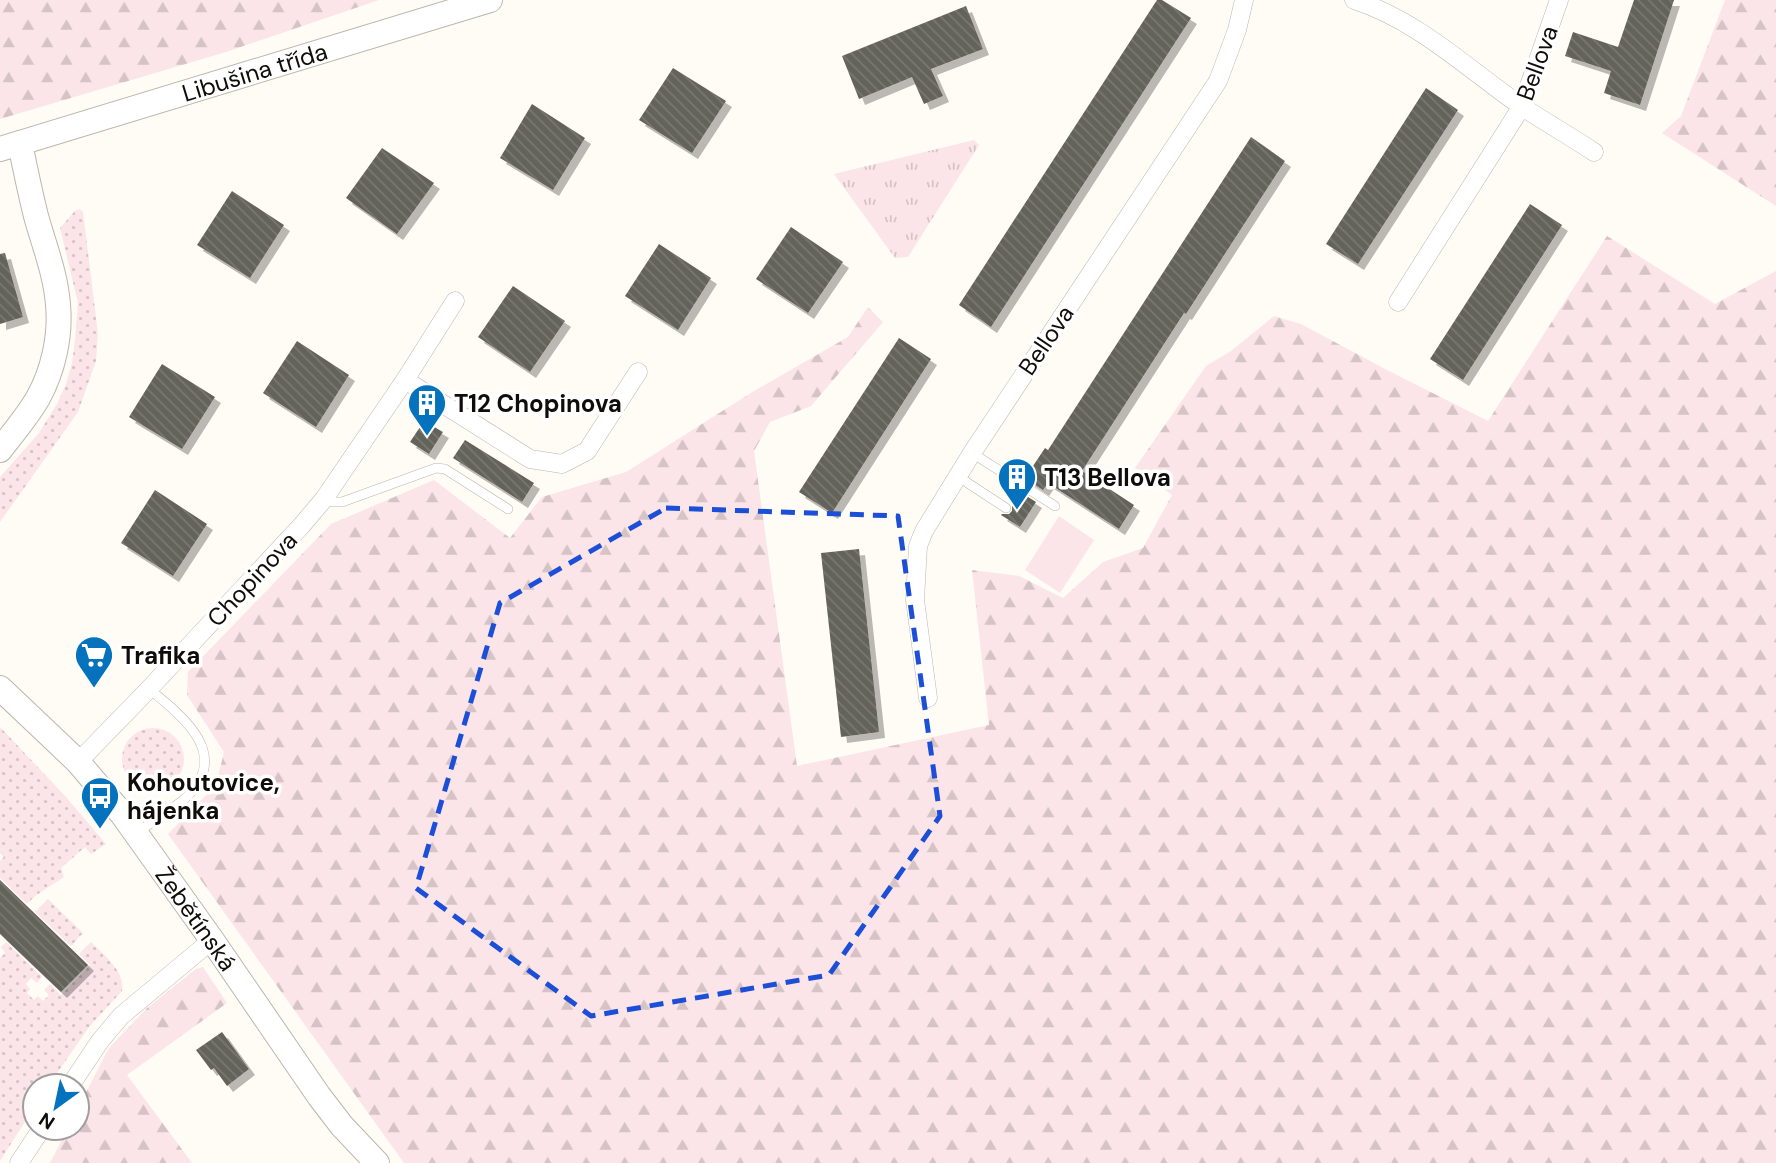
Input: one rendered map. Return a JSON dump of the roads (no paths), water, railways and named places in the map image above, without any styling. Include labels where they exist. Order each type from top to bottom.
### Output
[{"type":"street","name":"Libušina třída","points":[[10,146],[490,0]]},
{"type":"street","name":"Bellova","points":[[928,698],[915,600],[918,546],[924,531],[972,453],[1218,81],[1237,30],[1244,0]]},
{"type":"street","points":[[1354,0],[1386,13],[1418,32],[1522,106],[1594,152]]},
{"type":"street","name":"Bellova","points":[[1398,302],[1522,106],[1559,0]]},
{"type":"street","points":[[0,450],[44,386],[55,351],[59,306],[32,201],[10,146]]},
{"type":"street","name":"Chopinova","points":[[78,762],[271,560],[324,499],[455,301]]},
{"type":"street","points":[[405,380],[530,459],[562,464],[587,451],[638,372]]},
{"type":"street","name":"Žebětínská","points":[[0,688],[78,762],[122,814],[319,1096],[342,1126],[377,1163]]},
{"type":"street","points":[[79,1072],[121,1016],[212,940]]},
{"type":"street","points":[[19,1163],[33,1142]]},
{"type":"lane","points":[[972,453],[1055,506]]},
{"type":"lane","points":[[324,499],[342,502],[436,468],[444,468],[508,509]]},
{"type":"lane","points":[[957,476],[1006,508]]},
{"type":"lane","points":[[136,833],[183,800],[196,785],[204,762],[197,735],[179,713],[149,689]]},
{"type":"place","name":"T12 Chopinova","points":[[427,437]]},
{"type":"place","name":"T13 Bellova","points":[[1017,511]]},
{"type":"place","name":"Trafika","points":[[94,689]]},
{"type":"place","name":"Kohoutovice, hájenka","points":[[100,830]]}]
